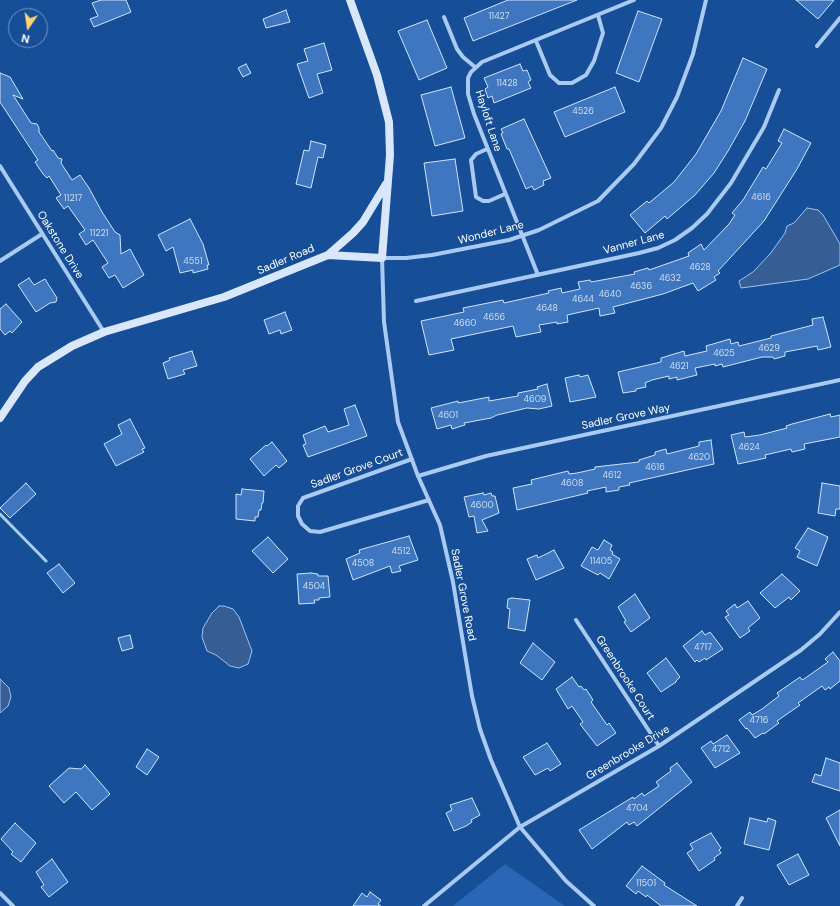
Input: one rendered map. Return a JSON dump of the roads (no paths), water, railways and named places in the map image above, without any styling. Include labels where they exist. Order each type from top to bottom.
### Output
[{"type":"street","points":[[350,0],[386,108],[391,137],[382,258]]},
{"type":"street","points":[[444,17],[457,48],[463,57],[475,67],[482,62],[634,0]]},
{"type":"street","name":"Wonder Lane","points":[[382,258],[406,258],[488,246],[539,230],[598,200],[634,164],[661,128],[677,97],[693,54],[706,0]]},
{"type":"street","points":[[536,41],[550,75],[559,82],[572,83],[586,75],[594,61],[603,33],[598,15]]},
{"type":"street","points":[[817,46],[840,18]]},
{"type":"street","name":"Hayloft Lane","points":[[475,67],[468,78],[468,94],[487,149],[538,275]]},
{"type":"street","name":"Vanner Lane","points":[[416,301],[658,248],[675,240],[692,228],[719,199],[744,164],[764,127],[780,90]]},
{"type":"street","points":[[487,149],[476,154],[471,160],[476,197],[483,201],[489,201],[505,194]]},
{"type":"street","name":"Oakstone Drive","points":[[0,166],[104,332]]},
{"type":"street","points":[[328,255],[363,222],[387,181]]},
{"type":"street","points":[[0,261],[42,234]]},
{"type":"street","name":"Sadler Road","points":[[0,418],[25,381],[38,367],[72,346],[104,332],[224,297],[328,255],[382,258]]},
{"type":"street","name":"Sadler Grove Road","points":[[382,258],[384,322],[392,393],[398,422],[418,476],[440,525],[472,696],[480,729],[491,760],[520,827],[566,881],[594,906]]},
{"type":"street","name":"Sadler Grove Way","points":[[418,476],[486,456],[840,380]]},
{"type":"street","name":"Sadler Grove Court","points":[[412,459],[303,498],[298,506],[298,516],[302,524],[310,531],[320,532],[429,500]]},
{"type":"street","name":"Greenbrooke Drive","points":[[424,906],[520,827],[659,746],[801,650],[820,634],[840,612]]},
{"type":"street","name":"Greenbrooke Court","points":[[576,620],[659,746]]},
{"type":"street","points":[[0,893],[13,906]]},
{"type":"street","points":[[737,906],[742,898]]},
{"type":"lane","points":[[0,514],[46,560]]}]
